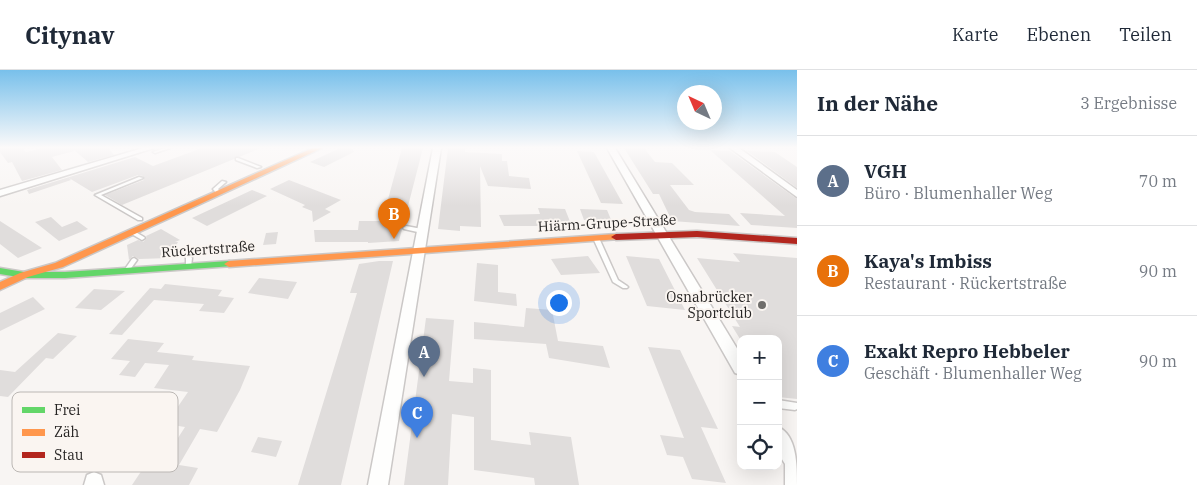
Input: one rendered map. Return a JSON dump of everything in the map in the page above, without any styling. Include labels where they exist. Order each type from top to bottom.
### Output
[{"type":"main road","points":[[24,275],[42,262],[258,167]]},
{"type":"main road","points":[[0,286],[24,275],[59,265],[104,245],[137,235],[219,193],[275,167]]},
{"type":"main road","name":"Hiärm-Grupe-Straße","points":[[418,249],[660,234],[697,234],[797,241]]},
{"type":"main road","points":[[96,273],[93,262],[96,254],[104,245]]},
{"type":"main road","name":"Rückertstraße","points":[[0,271],[24,275],[96,273],[418,249]]},
{"type":"street","points":[[0,193],[87,167]]},
{"type":"street","points":[[378,485],[434,167]]},
{"type":"street","points":[[622,167],[737,363]]},
{"type":"street","points":[[761,167],[797,194]]},
{"type":"street","points":[[782,442],[794,462],[795,485]]},
{"type":"lane","points":[[140,219],[97,195],[141,178]]},
{"type":"lane","points":[[219,193],[215,189],[224,182]]},
{"type":"lane","points":[[406,228],[422,231]]},
{"type":"lane","points":[[596,238],[615,281],[624,287]]},
{"type":"lane","points":[[172,254],[185,253],[189,258],[189,266]]},
{"type":"lane","points":[[127,270],[134,260]]},
{"type":"lane","points":[[782,404],[795,406]]},
{"type":"building","points":[[15,167],[60,167],[62,170],[22,181]]},
{"type":"building","points":[[101,167],[214,167],[122,205],[105,195],[144,180],[143,176],[138,175],[92,192],[69,178],[71,180],[29,194],[27,190]]},
{"type":"building","points":[[397,167],[418,167],[399,241],[368,243],[315,242],[314,230],[358,230],[359,221],[382,221]]},
{"type":"building","points":[[446,167],[480,167],[481,227],[460,226],[460,231],[438,229]]},
{"type":"building","points":[[481,167],[508,167],[509,176],[529,178],[531,189],[488,186]]},
{"type":"building","points":[[585,167],[603,167],[623,204],[601,203]]},
{"type":"building","points":[[636,167],[676,167],[694,185],[670,185],[689,210],[729,214],[740,226],[672,221],[659,194],[653,194]]},
{"type":"building","points":[[730,167],[753,167],[797,199],[797,228],[751,225],[740,213],[785,216]]},
{"type":"building","points":[[769,167],[797,167],[797,188]]},
{"type":"building","points":[[289,180],[341,200],[325,209],[331,212],[313,222],[312,211],[302,207],[305,205],[270,189]]},
{"type":"building","points":[[252,190],[267,196],[207,226],[192,218]]},
{"type":"building","points":[[538,208],[565,209],[573,229],[543,226],[504,226],[499,215],[540,214]]},
{"type":"building","points":[[580,209],[607,210],[612,222],[584,220]]},
{"type":"building","points":[[51,217],[62,227],[77,221],[88,229],[59,241],[35,222]]},
{"type":"building","points":[[0,221],[42,248],[18,258],[0,244]]},
{"type":"building","points":[[161,229],[180,240],[175,242],[178,242],[174,249],[168,252],[170,258],[139,259],[133,256],[129,260],[127,245],[138,240],[143,242],[147,238],[146,236]]},
{"type":"building","points":[[278,232],[276,244],[263,245],[266,233]]},
{"type":"building","name":"Osnabrücker Sportclub","points":[[733,253],[797,258],[797,399],[782,397],[782,335],[738,335],[732,326],[740,327],[697,258],[740,262]]},
{"type":"building","points":[[588,256],[600,273],[561,275],[551,259]]},
{"type":"building","points":[[626,256],[659,259],[685,310],[647,306]]},
{"type":"building","points":[[393,261],[341,485],[298,485],[357,293],[350,293],[359,264]]},
{"type":"building","points":[[477,263],[498,265],[498,292],[516,294],[517,306],[474,301]]},
{"type":"building","points":[[259,278],[297,282],[288,299],[248,293]]},
{"type":"building","points":[[165,284],[222,290],[218,296],[234,298],[224,313],[199,311],[204,304],[154,300],[122,335],[109,334],[150,288],[161,289]]},
{"type":"building","points":[[94,289],[125,291],[101,310],[75,308]]},
{"type":"building","points":[[33,297],[45,309],[0,331],[0,313]]},
{"type":"building","points":[[526,308],[552,310],[558,341],[603,346],[610,368],[549,358],[546,344],[474,339],[474,322],[524,327]]},
{"type":"building","points":[[426,318],[454,320],[449,381],[473,383],[473,368],[491,370],[491,440],[531,445],[529,432],[571,437],[579,485],[535,485],[534,478],[474,470],[474,417],[452,414],[448,485],[404,485]]},
{"type":"building","points":[[58,333],[77,336],[53,359],[46,358],[8,397],[0,396],[0,370],[15,372]]},
{"type":"building","points":[[128,339],[164,343],[157,352],[194,356],[192,360],[250,366],[240,390],[217,432],[200,429],[179,465],[198,468],[189,485],[132,485],[141,472],[178,472],[178,438],[185,427],[178,426],[178,407],[188,392],[154,388],[169,365],[145,363],[135,377],[119,375],[130,361],[111,359]]},
{"type":"building","points":[[648,347],[680,350],[718,429],[701,427],[726,483],[692,479],[683,457],[667,455],[660,435],[684,438]]},
{"type":"building","points":[[258,437],[282,441],[276,457],[251,452]]},
{"type":"traffic: fast","points":[[0,271],[24,275],[65,275],[229,264]]},
{"type":"traffic: slow","points":[[0,286],[24,275],[59,265],[275,167]]},
{"type":"traffic: slow","points":[[229,264],[616,237]]},
{"type":"traffic: jam","points":[[616,237],[697,234],[797,241]]},
{"type":"place","name":"Kaya's Imbiss","points":[[394,239]]},
{"type":"place","name":"Osnabrücker Sportclub","points":[[762,305]]},
{"type":"place","name":"VGH","points":[[424,377]]},
{"type":"place","name":"Exakt Repro Hebbeler","points":[[417,438]]}]
